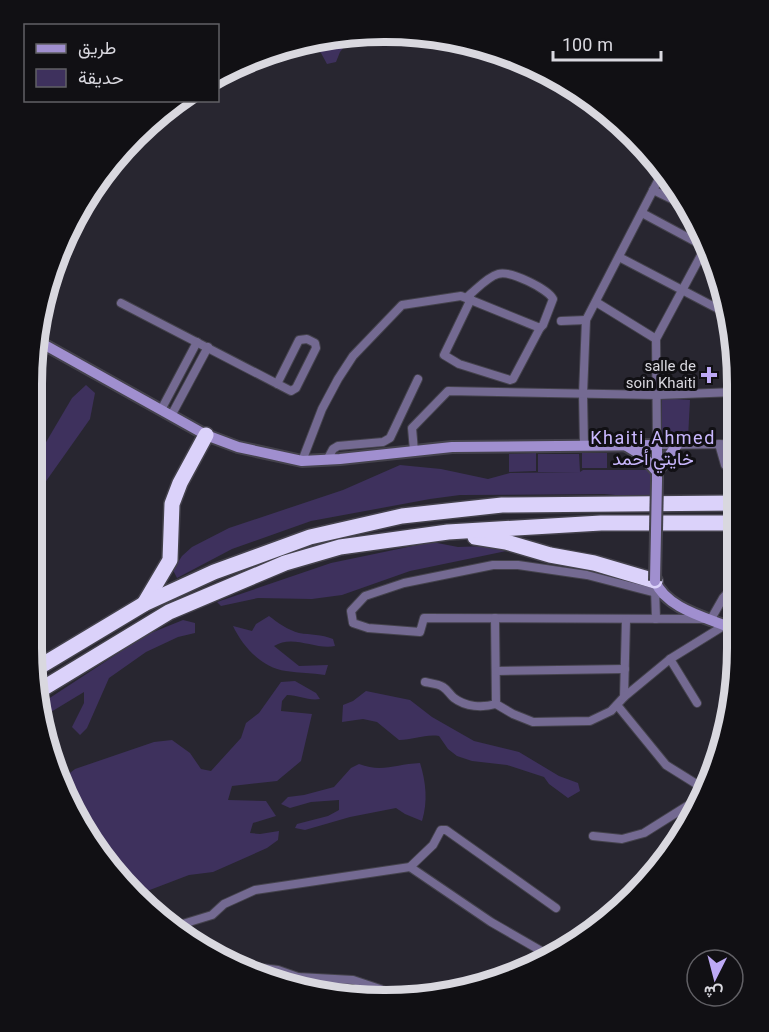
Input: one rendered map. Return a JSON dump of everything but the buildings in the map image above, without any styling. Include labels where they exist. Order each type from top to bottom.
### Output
[{"type":"highway","points":[[144,604],[170,560],[172,504],[180,483],[206,435]]},
{"type":"highway","points":[[43,665],[144,604],[214,572],[310,537],[402,516],[502,505],[727,503]]},
{"type":"highway","points":[[45,687],[170,612],[285,563],[340,547],[448,532],[601,523],[727,523]]},
{"type":"highway","points":[[448,532],[506,542],[550,555],[588,562],[658,589]]},
{"type":"highway","points":[[165,568],[169,582],[175,586],[185,585]]},
{"type":"main road","points":[[45,345],[206,435],[238,447],[302,460],[327,460],[465,447],[657,445],[658,589],[681,607],[725,625]]},
{"type":"main road","points":[[625,445],[643,456],[657,477]]},
{"type":"main road","points":[[657,477],[677,445]]},
{"type":"street","points":[[584,446],[583,394],[586,320],[659,179]]},
{"type":"street","points":[[653,190],[672,199]]},
{"type":"street","points":[[642,213],[695,240]]},
{"type":"street","points":[[619,256],[718,309]]},
{"type":"street","points":[[702,257],[656,339],[657,445],[727,444]]},
{"type":"street","points":[[498,274],[514,276],[545,290],[553,299],[543,325],[513,379],[496,377],[459,364],[444,355],[469,298],[498,274]]},
{"type":"street","points":[[302,460],[322,409],[338,379],[353,356],[402,305],[454,296],[469,298],[540,328]]},
{"type":"street","points":[[596,302],[656,339]]},
{"type":"street","points":[[121,303],[208,347],[277,384],[291,391],[294,391],[316,348],[315,343],[307,339],[299,340],[277,384]]},
{"type":"street","points":[[561,321],[586,320]]},
{"type":"street","points":[[166,413],[197,342]]},
{"type":"street","points":[[166,413],[208,347]]},
{"type":"street","points":[[327,460],[333,449],[338,446],[383,442],[390,438],[418,379]]},
{"type":"street","points":[[414,451],[412,428],[448,391],[658,395],[727,392]]},
{"type":"street","points":[[719,444],[727,467]]},
{"type":"street","points":[[656,619],[658,589],[518,565],[493,565],[404,583],[365,596],[351,611],[353,622],[368,628],[420,632],[424,618],[626,620],[711,619],[727,594]]},
{"type":"street","points":[[495,618],[496,704]]},
{"type":"street","points":[[624,697],[626,620]]},
{"type":"street","points":[[424,682],[442,686],[461,702],[474,706],[496,704],[533,722],[590,721],[610,711],[670,659],[725,625]]},
{"type":"street","points":[[670,659],[697,704]]},
{"type":"street","points":[[496,671],[625,669]]},
{"type":"street","points":[[617,705],[666,765],[698,785]]},
{"type":"street","points":[[593,836],[622,839],[644,833],[689,805]]},
{"type":"street","points":[[183,924],[212,915],[224,904],[255,890],[410,867],[432,845],[441,830],[446,830],[556,908]]},
{"type":"street","points":[[410,867],[492,922],[542,952]]},
{"type":"street","points":[[264,968],[298,977],[353,980],[384,990]]},
{"type":"green space","points":[[346,44],[336,62],[327,64],[321,53],[316,50]]},
{"type":"green space","points":[[86,385],[95,393],[90,419],[42,487],[42,449],[72,398]]},
{"type":"green space","points":[[662,398],[690,400],[688,438],[662,438]]},
{"type":"green space","points":[[536,453],[536,471],[509,472],[509,454]]},
{"type":"green space","points":[[582,453],[607,453],[607,468],[582,468]]},
{"type":"green space","points":[[538,454],[579,454],[580,472],[538,472]]},
{"type":"green space","points":[[400,465],[441,469],[488,479],[510,473],[580,472],[583,470],[652,470],[651,498],[604,494],[460,495],[430,499],[311,521],[232,549],[177,578],[173,570],[182,556],[192,547],[229,528],[343,490]]},
{"type":"green space","points":[[432,542],[458,547],[487,546],[511,550],[410,571],[342,595],[312,599],[258,598],[221,606],[217,602],[331,563]]},
{"type":"green space","points":[[269,616],[295,632],[333,639],[335,646],[289,642],[274,646],[299,666],[328,665],[325,675],[277,669],[261,661],[248,649],[233,626],[252,631],[256,624]]},
{"type":"green space","points":[[183,620],[195,623],[195,633],[178,637],[146,652],[109,678],[87,728],[80,735],[72,727],[84,703],[84,692],[49,713],[46,700],[146,635]]},
{"type":"green space","points":[[295,681],[316,693],[320,699],[287,695],[282,701],[281,711],[312,714],[301,761],[277,781],[232,786],[228,800],[266,801],[276,816],[253,823],[250,833],[279,831],[278,840],[267,848],[213,872],[189,875],[144,892],[100,838],[77,799],[67,776],[75,769],[154,742],[172,740],[190,753],[201,769],[211,771],[241,738],[246,723],[259,713],[281,682]]},
{"type":"green space","points":[[366,691],[410,700],[432,717],[474,741],[519,752],[559,776],[578,783],[580,791],[568,798],[549,784],[544,777],[507,765],[472,761],[457,756],[448,749],[439,736],[399,740],[377,722],[363,719],[342,722],[343,705]]},
{"type":"green space","points":[[420,763],[426,792],[422,821],[396,808],[350,817],[305,830],[295,828],[297,824],[328,816],[339,810],[339,800],[311,802],[290,808],[281,804],[288,797],[334,787],[351,768],[359,764],[382,768]]},
{"type":"place","name":"salle de soin Khaiti","points":[[709,375]]},
{"type":"district","name":"Khaiti Ahmed خايتي أحمد","points":[[653,448]]}]
